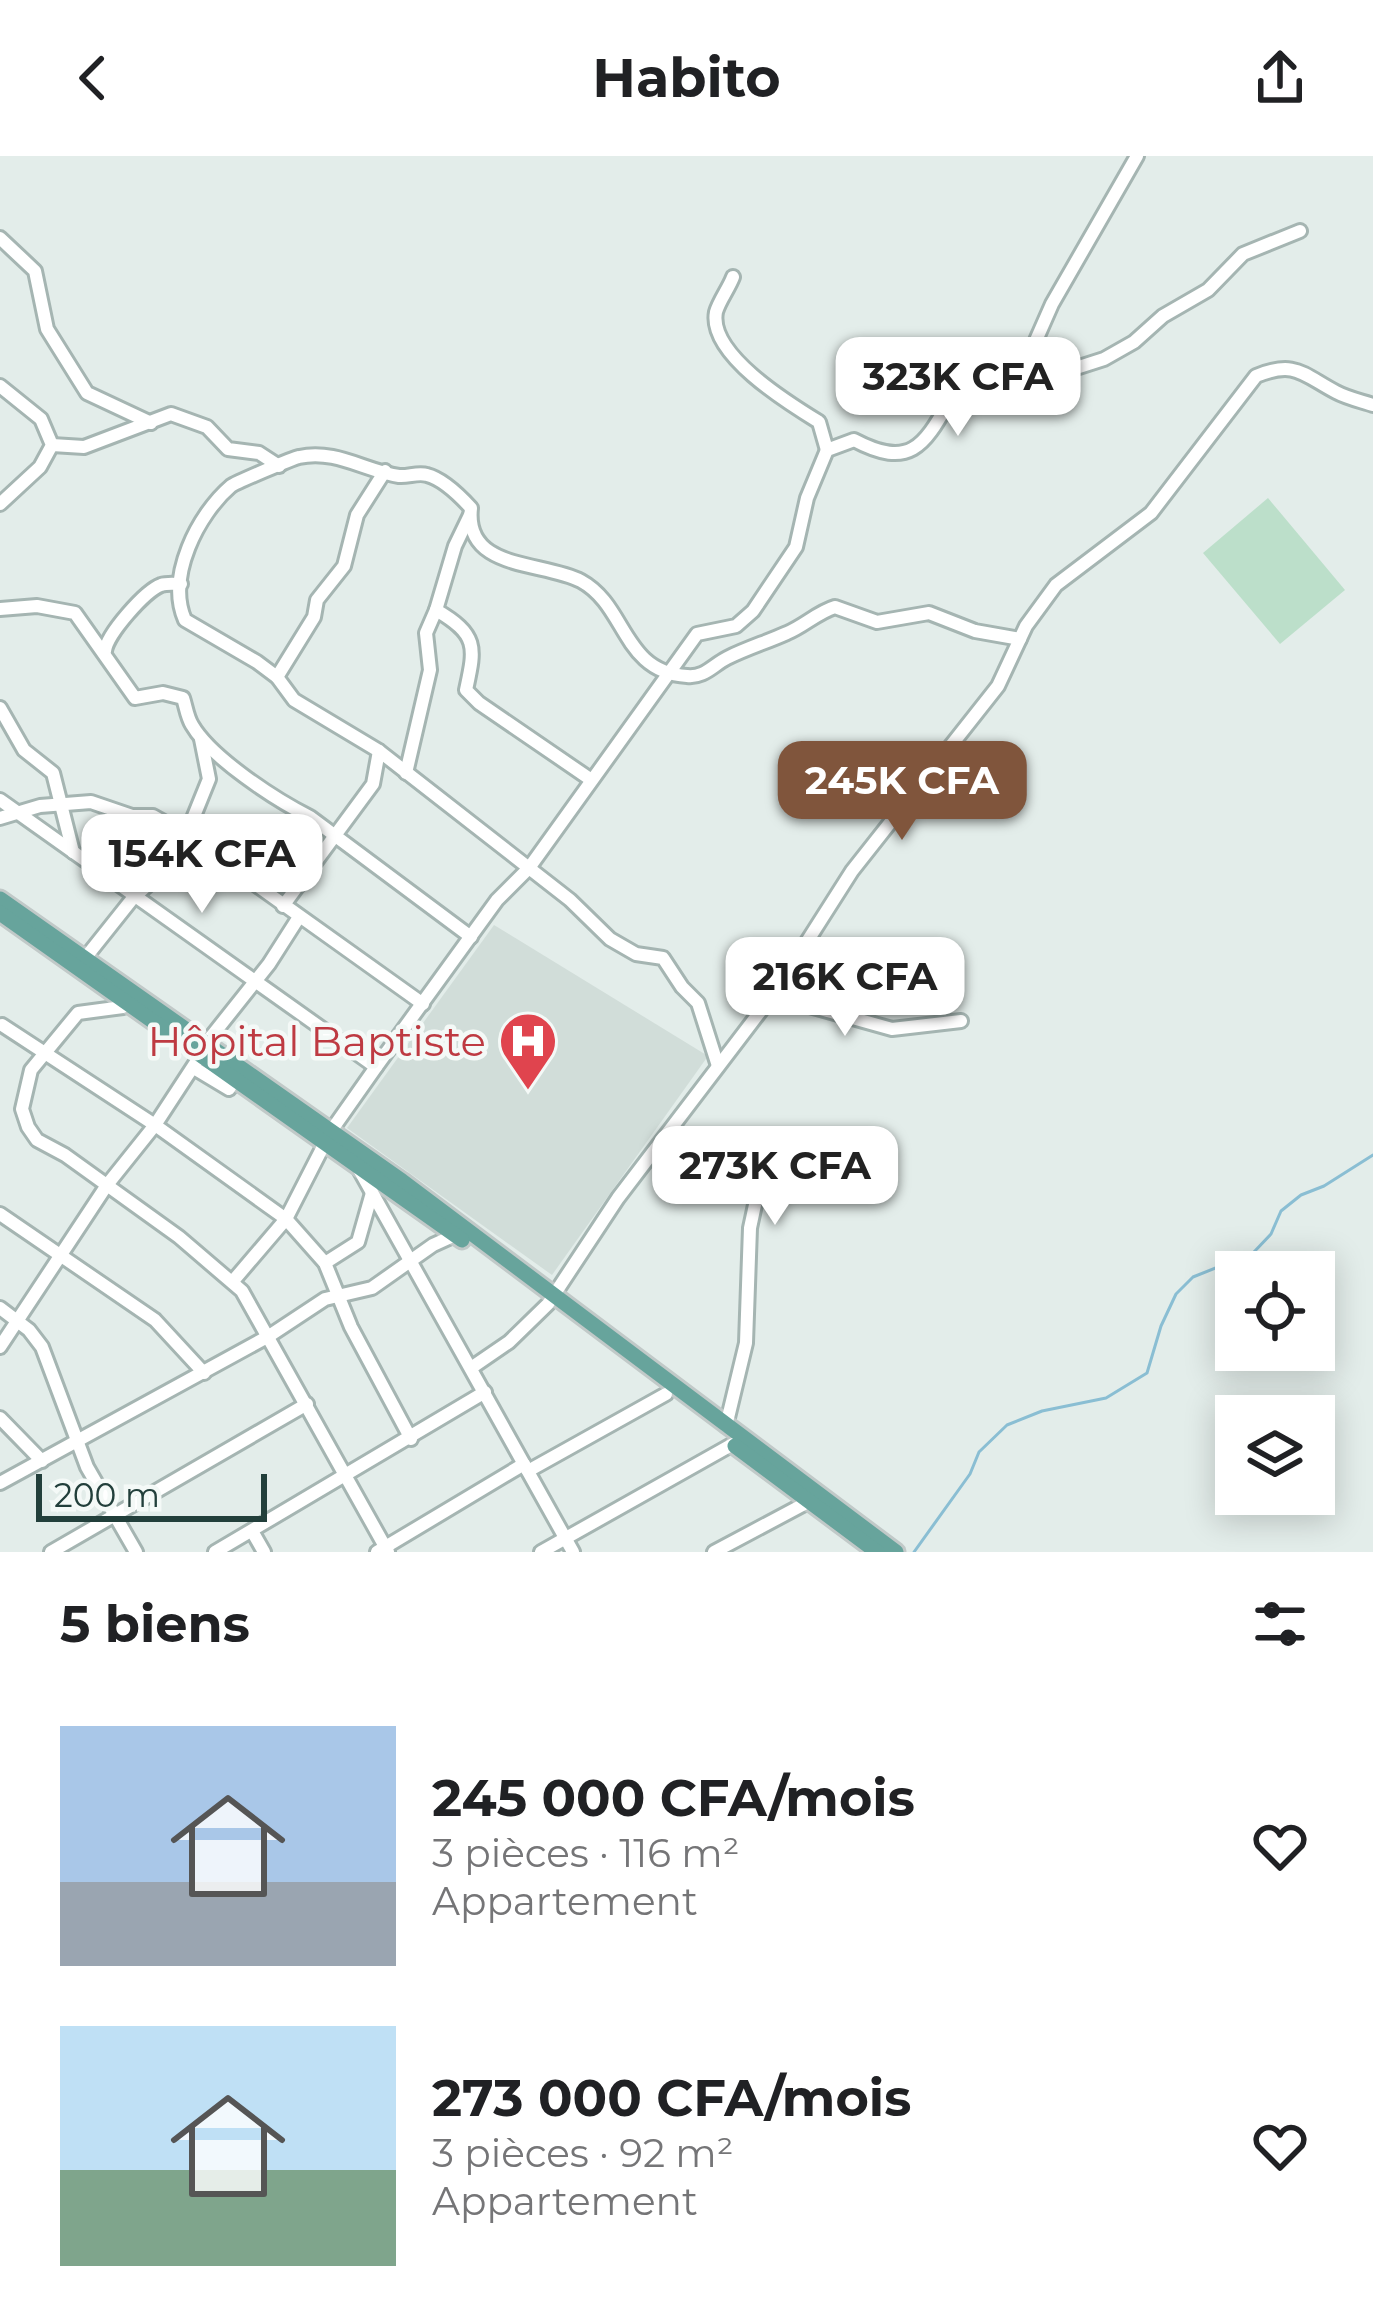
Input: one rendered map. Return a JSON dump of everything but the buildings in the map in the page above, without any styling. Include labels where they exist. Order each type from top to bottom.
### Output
[{"type":"main road","points":[[0,899],[86,957],[201,1054]]},
{"type":"main road","points":[[0,913],[201,1054],[239,1072],[400,1187],[873,1551]]},
{"type":"main road","points":[[329,1136],[356,1161],[400,1187]]},
{"type":"main road","points":[[435,1214],[455,1235],[727,1426],[896,1552]]},
{"type":"street","points":[[1030,382],[1030,354],[1052,304],[1137,156]]},
{"type":"street","points":[[827,450],[854,440],[880,454],[919,447],[937,428],[953,395],[969,392],[997,400],[1030,382],[1104,359],[1208,290],[1243,254],[1300,231]]},
{"type":"street","points":[[2,245],[35,272],[47,329],[87,393],[151,423]]},
{"type":"street","points":[[233,1281],[286,1219],[329,1136],[376,1067],[497,900],[529,868],[697,634],[736,626],[753,610],[796,548],[807,498],[827,450],[819,422],[789,404],[724,348],[716,314],[733,277]]},
{"type":"street","points":[[471,1368],[509,1342],[550,1300],[794,964],[852,871],[998,686],[1020,639],[1056,585],[1150,513],[1256,376],[1274,368],[1298,368],[1340,394],[1373,405]]},
{"type":"street","points":[[0,386],[41,419],[52,445]]},
{"type":"street","points":[[52,445],[84,447],[171,414],[207,427],[228,449],[260,453],[279,466]]},
{"type":"street","points":[[0,504],[40,466],[52,445]]},
{"type":"street","points":[[718,1066],[698,1003],[668,962],[660,956],[631,952],[610,939],[570,900],[379,751],[293,700],[277,677],[257,662],[188,622],[181,610],[181,584],[190,543],[222,497],[234,484],[298,457],[352,460],[403,477],[429,475],[466,502],[474,535],[490,555],[579,580],[608,609],[637,655],[669,672],[691,677],[836,607],[877,622],[929,613],[975,631],[1020,639]]},
{"type":"street","points":[[277,677],[314,617],[317,600],[344,566],[357,515],[385,471]]},
{"type":"street","points":[[406,773],[430,670],[426,634],[470,514]]},
{"type":"street","points":[[105,652],[106,638],[158,586],[181,584]]},
{"type":"street","points":[[0,609],[37,606],[75,613],[134,698],[163,693],[183,698],[206,753],[208,782],[160,875],[134,898],[86,957]]},
{"type":"street","points":[[436,610],[450,618],[474,645],[466,690],[590,779]]},
{"type":"street","points":[[0,708],[24,750],[53,773],[74,854]]},
{"type":"street","points":[[198,733],[274,798],[310,817],[471,938]]},
{"type":"street","points":[[283,906],[373,784],[379,751]]},
{"type":"street","points":[[0,800],[376,1067]]},
{"type":"street","points":[[0,818],[40,806],[91,802],[152,816],[422,1004]]},
{"type":"street","points":[[0,1347],[107,1185],[155,1125],[299,917]]},
{"type":"street","points":[[794,964],[795,996],[806,1005],[892,1029],[962,1021]]},
{"type":"street","points":[[128,1000],[123,1006],[78,1013],[31,1070],[24,1096],[28,1127],[37,1140],[107,1185],[233,1281],[307,1404],[383,1550],[526,1467],[666,1394]]},
{"type":"street","points":[[2,1025],[155,1125],[286,1219],[325,1263],[351,1327],[411,1439]]},
{"type":"street","points":[[201,1054],[229,1089],[239,1072]]},
{"type":"street","points":[[666,1136],[736,1138],[739,1160],[758,1191],[750,1228],[746,1343],[727,1426]]},
{"type":"street","points":[[356,1161],[573,1552]]},
{"type":"street","points":[[384,1214],[400,1187]]},
{"type":"street","points":[[325,1263],[358,1242],[372,1193]]},
{"type":"street","points":[[0,1214],[155,1320],[204,1372]]},
{"type":"street","points":[[433,1246],[435,1214]]},
{"type":"street","points":[[0,1483],[269,1336],[325,1299],[372,1288],[455,1235]]},
{"type":"street","points":[[0,1308],[42,1347],[92,1479],[136,1552]]},
{"type":"street","points":[[214,1552],[484,1392]]},
{"type":"street","points":[[51,1552],[307,1404]]},
{"type":"street","points":[[0,1418],[42,1461]]},
{"type":"street","points":[[541,1552],[733,1444]]},
{"type":"street","points":[[714,1552],[808,1502]]},
{"type":"street","points":[[252,1531],[264,1552]]},
{"type":"shaded area","name":"Hôpital Baptiste","points":[[494,925],[708,1056],[552,1275],[347,1128]]},
{"type":"green space","points":[[1268,498],[1345,590],[1280,644],[1203,553]]},
{"type":"waterway","points":[[914,1552],[970,1474],[979,1452],[1007,1425],[1042,1411],[1106,1398],[1147,1373],[1176,1294],[1193,1277],[1253,1253],[1271,1234],[1281,1211],[1373,1155]]},
{"type":"place","name":"Hôpital Baptiste","points":[[528,1092]]}]
